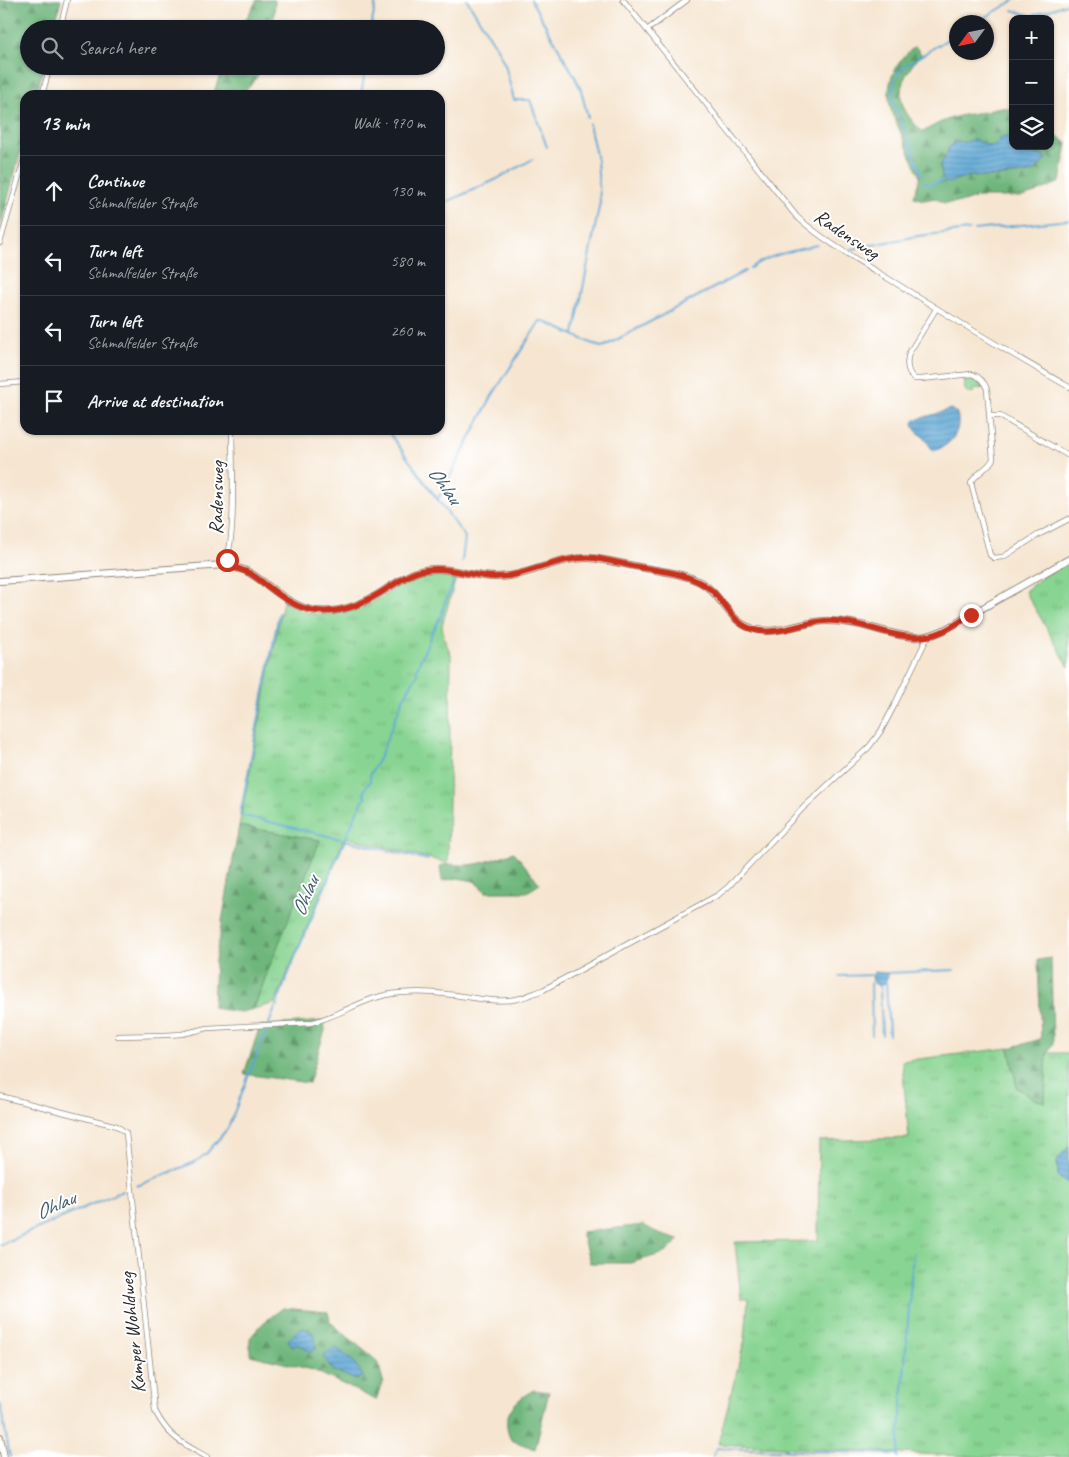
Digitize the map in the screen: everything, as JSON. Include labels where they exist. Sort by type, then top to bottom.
[{"type":"main road","points":[[0,581],[224,565],[240,568],[302,608],[322,611],[345,609],[362,604],[409,575],[419,571],[436,568],[450,569],[496,577],[513,575],[574,558],[596,559],[680,575],[700,582],[712,591],[738,621],[748,628],[755,630],[776,631],[824,621],[842,621],[913,637],[928,636],[944,630],[1069,560]]},
{"type":"main road","points":[[0,1437],[4,1457]]},
{"type":"street","points":[[62,20],[67,0]]},
{"type":"street","name":"Radensweg","points":[[623,0],[797,217],[816,234],[936,309],[1069,387]]},
{"type":"street","points":[[647,30],[687,0]]},
{"type":"street","points":[[43,90],[48,75]]},
{"type":"street","points":[[0,243],[20,173]]},
{"type":"street","points":[[936,309],[909,353],[907,359],[909,374],[915,379],[966,374],[978,376],[984,382],[987,389],[993,458],[990,464],[974,477],[971,483],[990,554],[994,558],[1003,558],[1038,535],[1069,518]]},
{"type":"street","points":[[0,384],[20,382]]},
{"type":"street","points":[[990,416],[1000,416],[1069,456]]},
{"type":"street","name":"Radensweg","points":[[224,565],[231,541],[232,435]]},
{"type":"street","points":[[118,1036],[164,1036],[208,1028],[310,1023],[324,1020],[363,1001],[378,996],[400,993],[444,994],[495,1000],[517,999],[542,990],[718,895],[739,877],[803,808],[869,747],[893,708],[928,636]]},
{"type":"street","name":"Kamper Wohldweg","points":[[0,1096],[117,1126],[126,1133],[155,1411],[162,1425],[173,1437],[207,1457]]},
{"type":"green space","points":[[0,0],[61,0],[56,20],[20,20],[20,75],[42,75],[37,90],[20,90],[20,154],[0,228]]},
{"type":"green space","points":[[257,0],[275,0],[274,20],[245,20]]},
{"type":"green space","points":[[915,46],[921,54],[906,74],[902,84],[902,103],[913,122],[923,132],[946,120],[961,116],[987,112],[996,108],[1009,109],[1009,138],[1007,137],[996,145],[988,146],[981,143],[955,142],[940,165],[940,169],[948,183],[971,176],[986,177],[1025,174],[1040,167],[1044,156],[1032,153],[1029,150],[1054,150],[1054,134],[1067,143],[1060,182],[1022,197],[978,197],[963,202],[944,203],[935,198],[924,200],[914,197],[920,177],[891,110],[889,100],[890,82],[893,74]]},
{"type":"green space","points":[[220,75],[258,75],[245,90],[215,90]]},
{"type":"green space","points":[[970,376],[980,382],[983,388],[974,389],[974,392],[968,393],[965,390],[964,377]]},
{"type":"green space","points":[[1069,562],[1069,667],[1025,591],[1046,574]]},
{"type":"green space","points":[[435,573],[457,575],[442,625],[444,638],[451,655],[448,863],[345,837],[275,1003],[254,1009],[267,973],[239,826],[283,601],[306,612],[319,614],[344,613],[384,596],[409,580],[421,575]]},
{"type":"green space","points":[[239,826],[320,840],[254,1009],[241,1012],[213,1008],[215,960]]},
{"type":"green space","points":[[514,852],[540,884],[527,892],[486,892],[474,881],[458,878],[442,881],[440,866],[480,863]]},
{"type":"green space","points":[[1051,958],[1053,1044],[1047,1053],[1045,1102],[1034,1099],[1017,1088],[1009,1048],[1041,1039],[1038,960]]},
{"type":"green space","points":[[324,1021],[325,1030],[309,1083],[244,1074],[260,1026]]},
{"type":"green space","points":[[1009,1048],[1017,1088],[1045,1101],[1047,1053],[1069,1053],[1069,1457],[982,1457],[718,1444],[745,1339],[748,1299],[741,1299],[735,1242],[818,1241],[819,1141],[909,1138],[902,1061]]},
{"type":"green space","points":[[643,1225],[662,1235],[679,1240],[665,1253],[630,1263],[590,1263],[581,1232]]},
{"type":"green space","points":[[283,1308],[328,1312],[330,1322],[378,1362],[383,1381],[376,1400],[313,1370],[250,1355],[250,1338],[263,1323]],"holes":[[[314,1334],[316,1349],[311,1352],[298,1344]]]},
{"type":"green space","points":[[534,1390],[549,1392],[535,1449],[511,1440],[507,1424],[510,1410],[520,1399]]},
{"type":"water","points":[[1001,138],[1009,138],[1009,150],[1029,150],[1032,153],[1044,156],[1046,159],[1034,171],[1025,174],[986,177],[971,176],[948,183],[943,180],[940,165],[948,152],[948,148],[952,145],[974,139],[988,146],[996,145]]},
{"type":"water","points":[[952,409],[957,413],[958,420],[954,437],[934,451],[916,431],[913,423],[915,420]]},
{"type":"water","points":[[874,972],[887,973],[888,976],[884,984],[880,986],[875,984],[872,978]]},
{"type":"water","points":[[1069,1146],[1069,1182],[1058,1177],[1057,1161]]},
{"type":"water","points":[[304,1328],[314,1334],[316,1349],[311,1352],[298,1344],[292,1347],[288,1340],[296,1332]]},
{"type":"water","points":[[335,1347],[354,1362],[363,1376],[357,1380],[334,1371],[323,1357]]},
{"type":"waterway","name":"Ohlau","points":[[373,20],[376,0]]},
{"type":"waterway","points":[[467,0],[497,48],[505,65],[514,100],[530,100],[547,147]]},
{"type":"waterway","points":[[531,0],[575,77],[581,90],[588,118]]},
{"type":"waterway","points":[[989,15],[1015,0]]},
{"type":"waterway","points":[[1013,10],[1032,16],[1069,3]]},
{"type":"waterway","points":[[922,175],[893,101],[893,87],[903,67],[949,38]]},
{"type":"waterway","name":"Ohlau","points":[[362,90],[364,75]]},
{"type":"waterway","points":[[574,334],[600,202],[597,160],[589,124]]},
{"type":"waterway","points":[[445,203],[497,179],[533,159]]},
{"type":"waterway","points":[[935,184],[943,180]]},
{"type":"waterway","points":[[925,181],[926,184],[933,184]]},
{"type":"waterway","points":[[974,230],[1069,220]]},
{"type":"waterway","points":[[852,249],[918,236],[969,230]]},
{"type":"waterway","points":[[750,268],[774,256],[817,245]]},
{"type":"waterway","points":[[438,499],[492,396],[540,321],[600,347],[605,346],[745,271]]},
{"type":"waterway","name":"Ohlau","points":[[391,435],[465,537],[462,561]]},
{"type":"waterway","name":"Ohlau","points":[[137,1186],[195,1162],[206,1154],[228,1128],[296,955],[358,809],[365,798],[364,791],[370,783],[370,775],[379,759],[403,699],[417,675],[417,668],[442,614],[456,576]]},
{"type":"waterway","points":[[279,613],[240,815],[428,860]]},
{"type":"waterway","points":[[887,973],[954,970]]},
{"type":"waterway","points":[[839,976],[873,975]]},
{"type":"waterway","points":[[886,980],[889,1035]]},
{"type":"waterway","points":[[872,1035],[871,983],[873,981]]},
{"type":"waterway","points":[[880,986],[882,1035]]},
{"type":"waterway","name":"Ohlau","points":[[0,1245],[122,1191]]},
{"type":"waterway","points":[[898,1457],[913,1253]]},
{"type":"waterway","points":[[0,1403],[10,1457]]},
{"type":"waterway","points":[[713,1457],[716,1448],[897,1454]]},
{"type":"route","points":[[227,560],[224,565],[240,568],[302,608],[316,611],[345,609],[362,604],[409,575],[419,571],[436,568],[450,569],[496,577],[513,575],[574,558],[596,559],[680,575],[700,582],[712,591],[738,621],[748,628],[761,631],[776,631],[824,621],[842,621],[895,634],[913,637],[928,636],[944,630],[971,615]]}]
